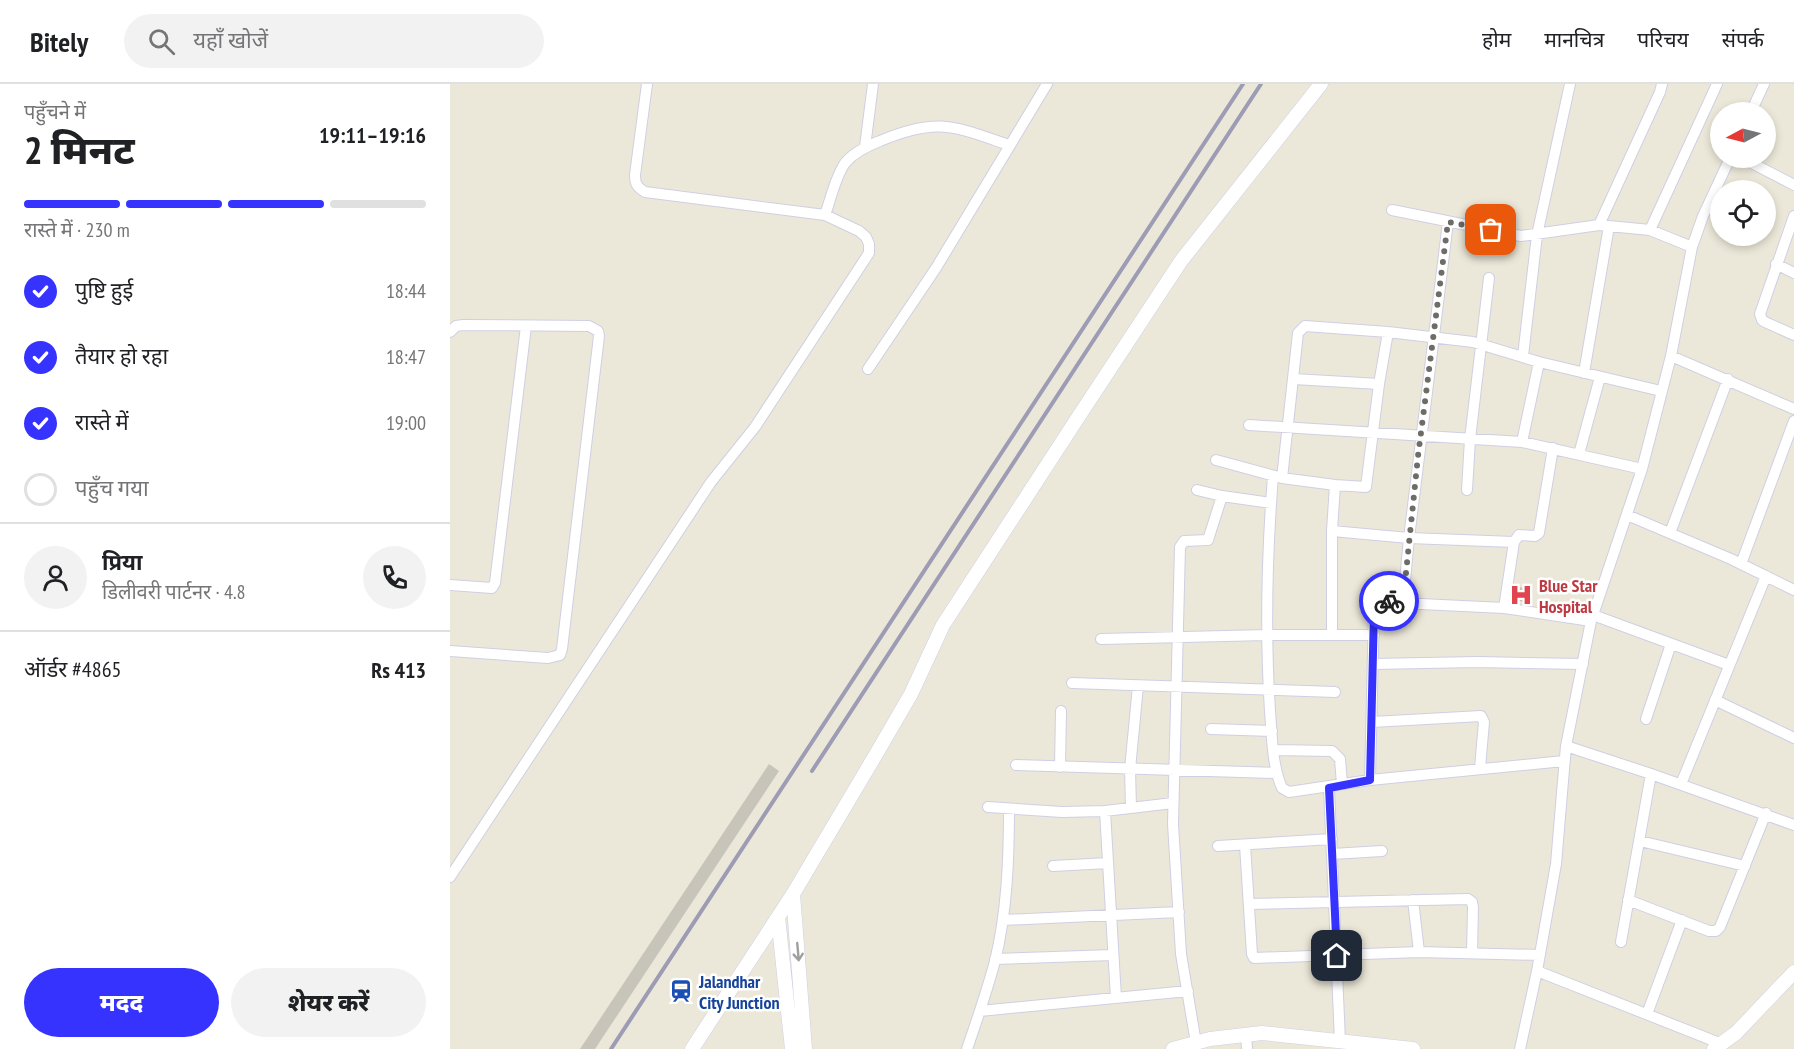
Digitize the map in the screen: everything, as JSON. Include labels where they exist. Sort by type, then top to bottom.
[{"type":"street","points":[[450,877],[711,482],[754,427],[869,254],[866,237],[859,231],[825,215],[645,192],[639,188],[635,183],[635,175],[647,84]]},
{"type":"street","points":[[865,147],[873,84]]},
{"type":"street","points":[[868,369],[936,268],[1047,84]]},
{"type":"street","points":[[692,1049],[793,894],[911,694],[943,625],[1077,419],[1181,261],[1322,84]]},
{"type":"street","points":[[1523,356],[1537,235],[1570,84]]},
{"type":"street","points":[[1584,373],[1604,225],[1662,84]]},
{"type":"street","points":[[1650,230],[1717,84]]},
{"type":"street","points":[[1756,102],[1764,84]]},
{"type":"street","points":[[825,215],[846,161],[865,147],[896,134],[920,127],[943,126],[961,129],[1009,145]]},
{"type":"street","points":[[1520,1049],[1556,864],[1566,746],[1592,618],[1642,469],[1671,356],[1692,247],[1703,216],[1725,168]]},
{"type":"street","points":[[1762,168],[1794,184]]},
{"type":"street","points":[[1392,210],[1513,235],[1537,235],[1604,225],[1650,230],[1692,247]]},
{"type":"street","points":[[1794,216],[1761,310],[1761,317],[1765,322],[1794,334]]},
{"type":"street","points":[[1403,602],[1448,222]]},
{"type":"street","points":[[1776,264],[1794,273]]},
{"type":"street","points":[[1467,490],[1470,439],[1489,278]]},
{"type":"street","points":[[450,332],[456,326],[463,325],[589,326],[598,331],[599,336],[560,655],[548,658],[450,651]]},
{"type":"street","points":[[450,585],[492,588],[495,583],[526,326]]},
{"type":"street","points":[[1564,761],[1480,768],[1370,780],[1329,788],[1284,791],[1276,773],[1269,691],[1267,635],[1271,503],[1289,429],[1298,333],[1301,328],[1310,326],[1388,332],[1481,344],[1539,362],[1661,391]]},
{"type":"street","points":[[1216,460],[1278,477],[1366,487],[1378,384],[1388,332]]},
{"type":"street","points":[[1671,356],[1794,409]]},
{"type":"street","points":[[1522,442],[1539,362]]},
{"type":"street","points":[[1578,454],[1599,377]]},
{"type":"street","points":[[1294,379],[1378,384]]},
{"type":"street","points":[[1670,533],[1728,379]]},
{"type":"street","points":[[1741,564],[1794,421]]},
{"type":"street","points":[[1250,425],[1522,442],[1642,469]]},
{"type":"street","points":[[1504,608],[1514,542],[1519,535],[1535,536],[1539,533],[1553,448]]},
{"type":"street","points":[[1332,635],[1332,531],[1335,485]]},
{"type":"street","points":[[1197,490],[1271,503]]},
{"type":"street","points":[[1197,1042],[1182,954],[1173,802],[1180,544],[1184,541],[1208,540],[1222,496]]},
{"type":"street","points":[[1627,515],[1741,564],[1794,590]]},
{"type":"street","points":[[1332,531],[1409,538],[1514,542]]},
{"type":"street","points":[[1680,784],[1766,576]]},
{"type":"street","points":[[1370,780],[1372,664],[1376,605],[1379,602],[1504,608],[1592,618],[1729,665]]},
{"type":"street","points":[[1101,639],[1374,634]]},
{"type":"street","points":[[1646,719],[1671,644]]},
{"type":"street","points":[[1372,664],[1478,662],[1583,664]]},
{"type":"street","points":[[1072,683],[1335,692]]},
{"type":"street","points":[[1131,808],[1130,769],[1138,686]]},
{"type":"street","points":[[1715,700],[1794,737]]},
{"type":"street","points":[[1060,767],[1061,711]]},
{"type":"street","points":[[1372,722],[1481,716],[1484,722],[1480,768]]},
{"type":"street","points":[[1211,729],[1272,731]]},
{"type":"street","points":[[1566,746],[1766,813],[1794,825]]},
{"type":"street","points":[[1274,750],[1332,751],[1340,759],[1342,784]]},
{"type":"street","points":[[1016,765],[1276,773]]},
{"type":"street","points":[[1621,942],[1652,774]]},
{"type":"street","points":[[1329,788],[1337,956],[1349,1044]]},
{"type":"street","points":[[988,807],[1062,812],[1105,811],[1173,802]]},
{"type":"street","points":[[967,1049],[995,959],[1003,920],[1009,848],[1009,809]]},
{"type":"street","points":[[1105,811],[1116,998]]},
{"type":"street","points":[[1628,900],[1710,931],[1716,931],[1720,927],[1766,813]]},
{"type":"street","points":[[1218,846],[1332,839]]},
{"type":"street","points":[[1640,841],[1745,866]]},
{"type":"street","points":[[1245,845],[1254,958],[1419,952],[1540,955]]},
{"type":"street","points":[[1332,854],[1382,850]]},
{"type":"street","points":[[1053,866],[1108,863]]},
{"type":"street","points":[[793,894],[805,1049]]},
{"type":"street","points":[[1413,900],[1419,952]]},
{"type":"street","points":[[1249,904],[1470,900],[1473,907],[1472,953]]},
{"type":"street","points":[[1003,920],[1179,912]]},
{"type":"street","points":[[778,917],[792,1049]]},
{"type":"street","points":[[1647,1014],[1682,920]]},
{"type":"street","points":[[995,959],[1113,955]]},
{"type":"street","points":[[1537,970],[1647,1014],[1718,1046],[1736,1033],[1794,972]]},
{"type":"street","points":[[980,1011],[1188,991]]},
{"type":"street","points":[[1173,1049],[1210,1039],[1246,1042],[1262,1033],[1413,1049]]},
{"type":"building","points":[[1520,587],[1530,590],[1526,603],[1517,600]]},
{"type":"building","points":[[769,764],[779,771],[595,1049],[580,1049]]},
{"type":"railway","points":[[611,1049],[1243,84]]},
{"type":"railway","points":[[812,771],[1261,84]]},
{"type":"way so far","points":[[1389,601],[1403,602],[1418,456],[1448,222],[1491,230]]},
{"type":"place","name":"Blue Star Hospital","points":[[1521,595]]},
{"type":"place","name":"Jalandhar City Junction","points":[[681,991]]},
{"type":"route","points":[[1337,956],[1329,788],[1370,780],[1374,610],[1379,602],[1389,601]]}]
